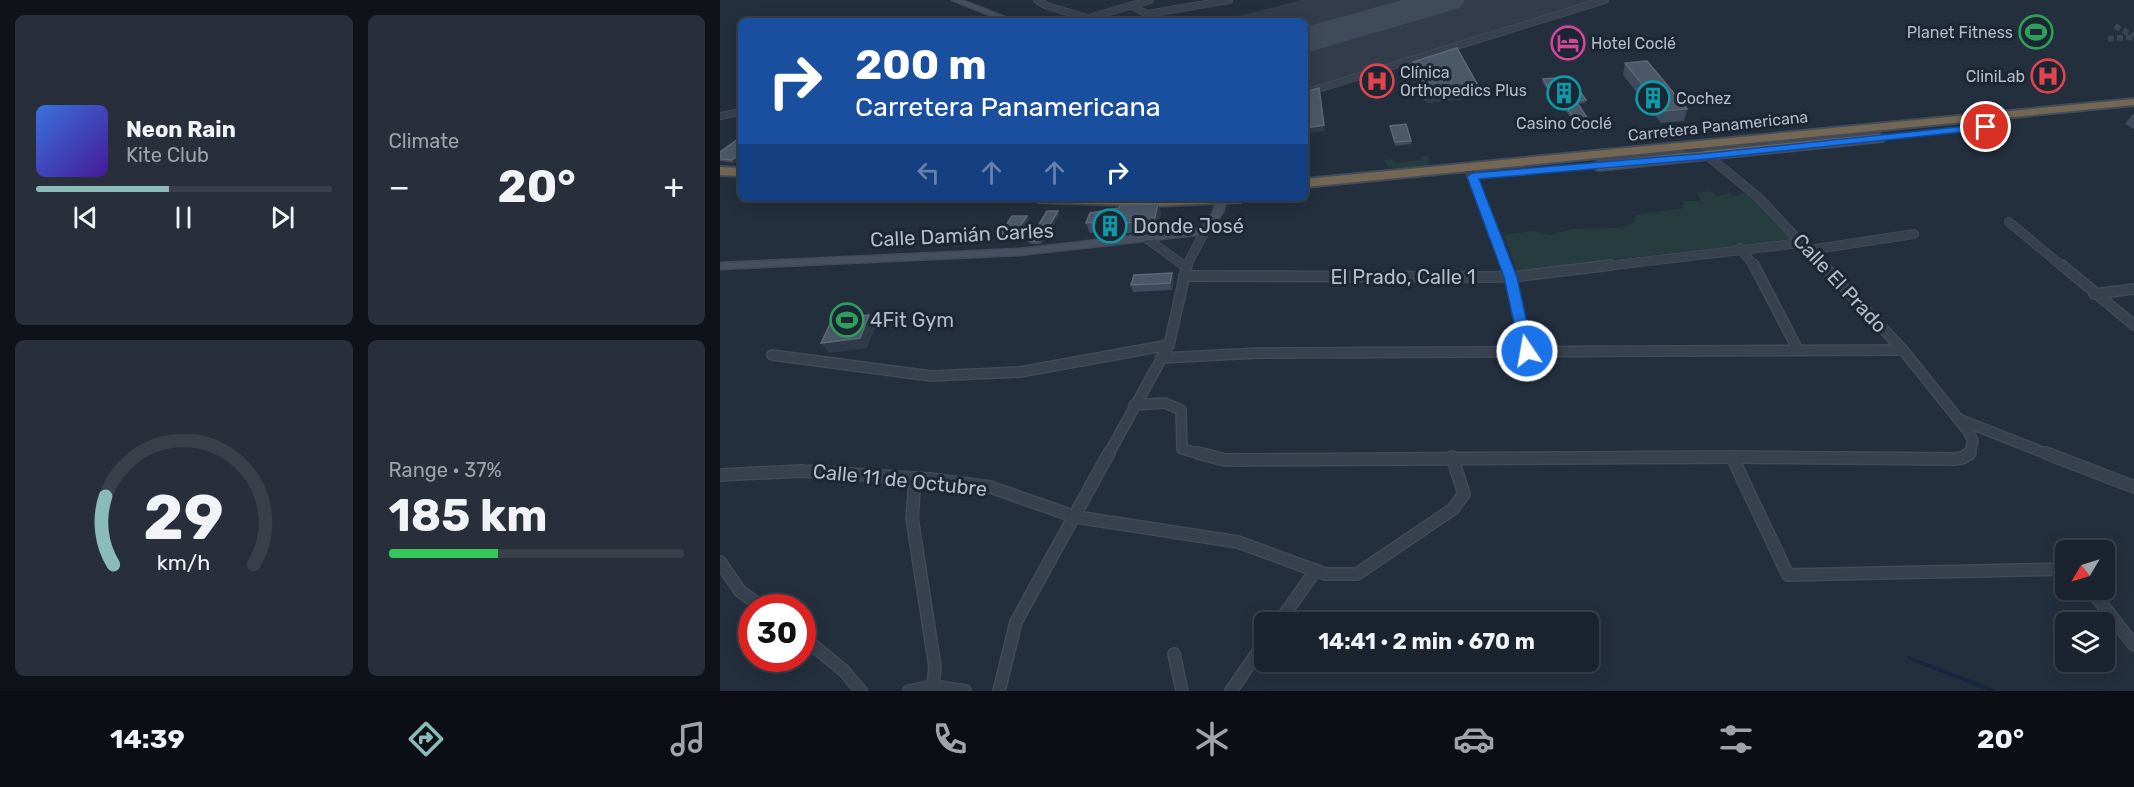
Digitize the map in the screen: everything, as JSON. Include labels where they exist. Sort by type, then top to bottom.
[{"type":"highway","name":"Carretera Panamericana","points":[[1470,172],[1682,146],[1709,150],[2134,102]]},
{"type":"highway","name":"Carretera Panamericana","points":[[1308,183],[1470,172],[2134,112]]},
{"type":"highway","points":[[720,171],[738,172]]},
{"type":"highway","points":[[1308,192],[1339,189],[1351,184],[1470,172]]},
{"type":"highway","points":[[720,181],[738,182]]},
{"type":"highway","points":[[1084,201],[1221,203]]},
{"type":"street","points":[[955,0],[1003,18]]},
{"type":"street","points":[[1037,0],[1047,6],[1085,18]]},
{"type":"street","points":[[1091,18],[1150,0]]},
{"type":"street","points":[[1132,6],[1142,12],[1154,13],[1229,0]]},
{"type":"street","points":[[1308,92],[1605,0]]},
{"type":"street","points":[[720,116],[738,113]]},
{"type":"street","name":"Calle El Prado","points":[[1709,150],[1758,197],[1903,350],[1961,420]]},
{"type":"street","points":[[1470,172],[1510,277],[1527,351]]},
{"type":"street","points":[[999,691],[1016,622],[1169,345],[1185,272],[1221,203]]},
{"type":"street","points":[[2009,222],[2134,325]]},
{"type":"street","name":"Calle Damián Carles","points":[[720,266],[1020,252],[1205,231]]},
{"type":"street","points":[[1809,250],[1914,234]]},
{"type":"street","points":[[1146,238],[1185,272]]},
{"type":"street","name":"El Prado, Calle 1","points":[[1185,272],[1510,277],[1740,248],[1801,243]]},
{"type":"street","points":[[1740,248],[1750,258],[1798,350]]},
{"type":"street","points":[[2094,294],[2134,289]]},
{"type":"street","points":[[772,355],[931,376],[1020,372],[1169,345]]},
{"type":"street","points":[[1161,358],[1259,353],[1903,350]]},
{"type":"street","points":[[1134,405],[1160,403],[1175,405],[1181,410],[1182,449],[1225,460],[1452,457],[1962,458],[1970,454],[1973,441],[1961,420]]},
{"type":"street","points":[[1961,420],[2134,487]]},
{"type":"street","name":"Calle 11 de Octubre","points":[[720,475],[801,471],[915,478],[990,487],[1076,517],[1238,542],[1325,574],[1358,574],[1453,509],[1464,494],[1452,457]]},
{"type":"street","points":[[1732,457],[1788,575],[2055,569]]},
{"type":"street","points":[[915,478],[912,518],[935,667],[933,686]]},
{"type":"street","points":[[721,564],[744,594]]},
{"type":"street","points":[[1286,612],[1316,570]]},
{"type":"street","points":[[2099,600],[2134,645]]},
{"type":"street","points":[[816,648],[844,671],[861,691]]},
{"type":"street","points":[[1174,654],[1182,691]]},
{"type":"street","points":[[1231,691],[1254,658]]},
{"type":"street","points":[[909,691],[933,686],[965,691]]},
{"type":"shaded area","points":[[1301,0],[1596,0],[1308,89],[1308,18],[1231,18]]},
{"type":"green space","points":[[1421,156],[1429,156],[1428,165],[1400,171],[1387,166],[1385,160],[1393,159],[1395,163],[1421,160]]},
{"type":"green space","points":[[1710,191],[1717,196],[1730,193],[1733,196],[1752,192],[1797,239],[1581,263],[1542,270],[1516,270],[1504,235],[1532,231],[1550,235],[1572,229],[1619,228],[1636,222],[1635,215],[1684,208],[1683,201],[1702,201],[1697,193]]},
{"type":"building","points":[[1457,48],[1481,91],[1426,97],[1413,62]]},
{"type":"building","points":[[1647,61],[1687,109],[1664,111],[1625,63]]},
{"type":"building","points":[[1570,77],[1586,100],[1576,101],[1594,128],[1581,129],[1563,102],[1557,102],[1543,79]]},
{"type":"building","points":[[1319,88],[1324,125],[1308,128],[1308,91]]},
{"type":"building","points":[[1406,124],[1411,141],[1395,142],[1390,126]]},
{"type":"building","points":[[738,139],[738,155],[732,160],[720,159],[720,152]]},
{"type":"building","points":[[1158,204],[1154,221],[1096,225],[1097,222],[1086,223],[1090,213],[1119,208],[1120,205]]},
{"type":"building","points":[[1047,211],[1058,211],[1040,241],[1029,241]]},
{"type":"building","points":[[1012,216],[1027,216],[1013,237],[998,237]]},
{"type":"building","points":[[1172,273],[1170,283],[1131,285],[1134,275]]},
{"type":"building","points":[[869,315],[860,338],[821,343],[832,320]]},
{"type":"waterway","points":[[1909,658],[1994,691]]},
{"type":"runway","points":[[1308,39],[1446,0]]},
{"type":"tunnel","points":[[2115,26],[2134,36]]},
{"type":"tunnel","points":[[2108,39],[2134,37]]},
{"type":"place","name":"Planet Fitness","points":[[2036,32]]},
{"type":"place","name":"Hotel Coclé","points":[[1568,43]]},
{"type":"place","name":"CliniLab","points":[[2048,76]]},
{"type":"place","name":"Clínica Orthopedics Plus","points":[[1377,81]]},
{"type":"place","name":"Casino Coclé","points":[[1564,93]]},
{"type":"place","name":"Cochez","points":[[1653,98]]},
{"type":"place","name":"Donde José","points":[[1110,226]]},
{"type":"place","name":"4Fit Gym","points":[[847,320]]},
{"type":"route","points":[[1527,351],[1510,277],[1472,177],[1708,156],[1986,127]]}]
